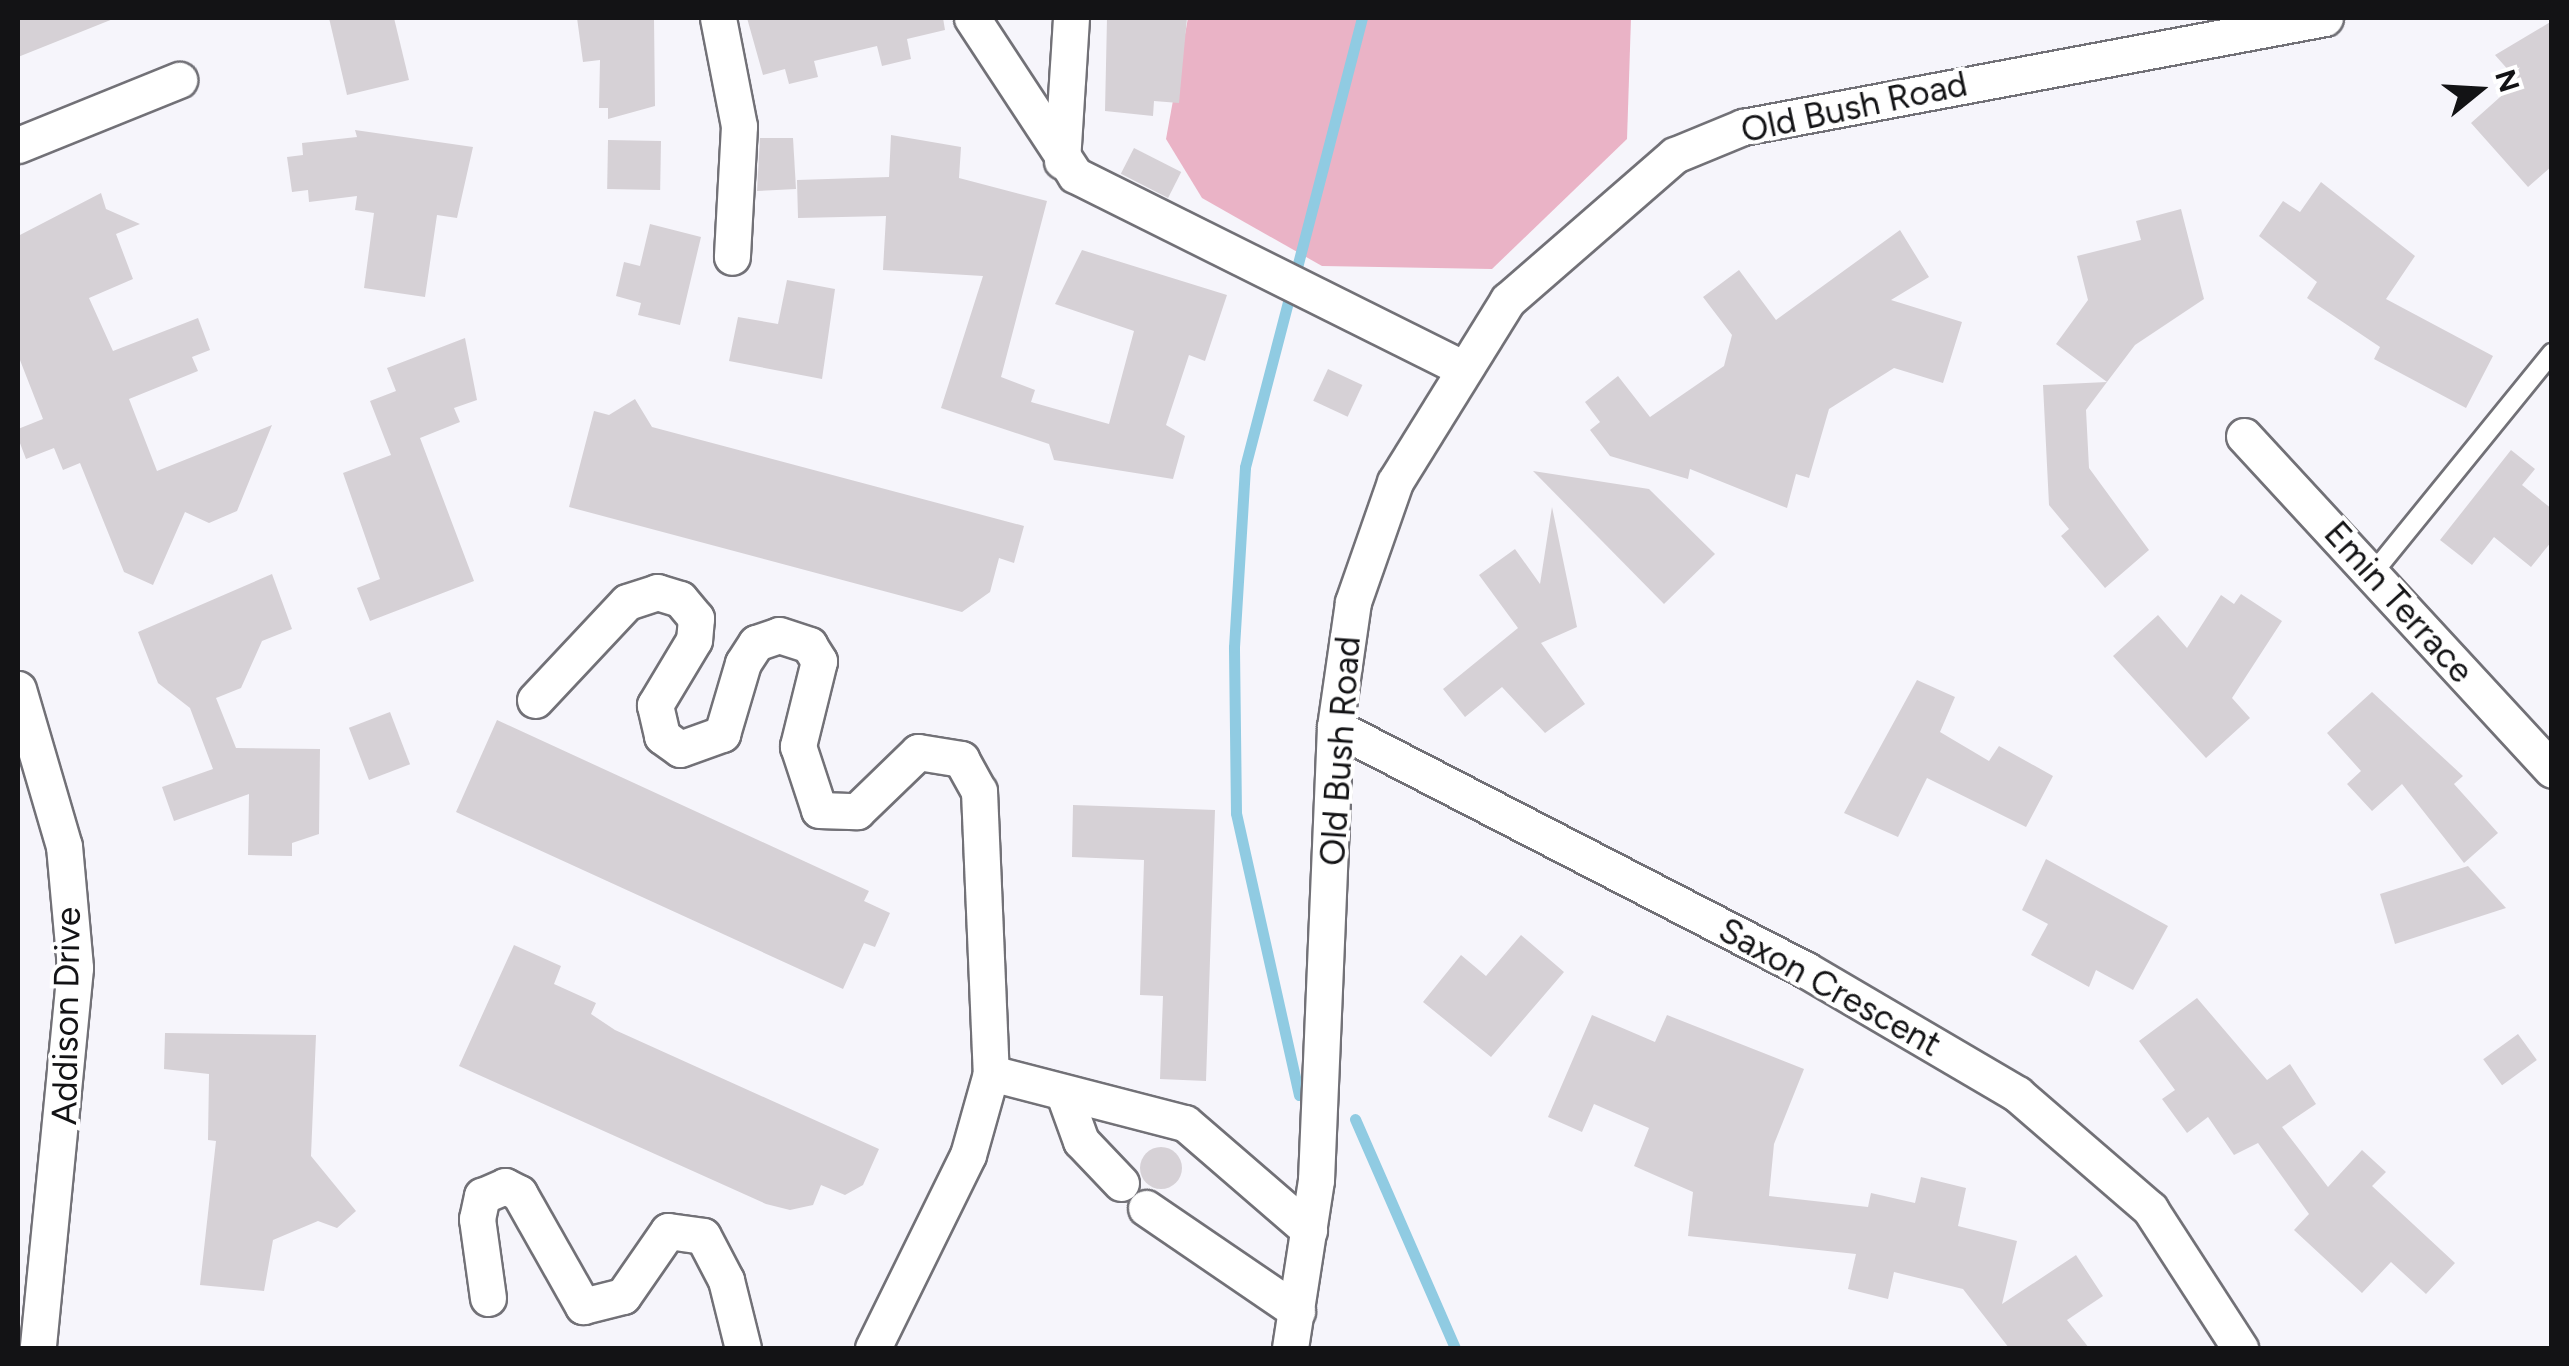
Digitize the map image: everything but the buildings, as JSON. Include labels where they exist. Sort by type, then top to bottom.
[{"type":"street","points":[[718,18],[739,126],[732,257]]},
{"type":"street","points":[[972,18],[1062,160],[1270,274],[1460,367]]},
{"type":"street","points":[[1062,160],[1071,18]]},
{"type":"street","name":"Old Bush Road","points":[[1290,1348],[1310,1230],[1335,728],[1366,552],[1460,367],[1552,256],[1674,155],[1814,110],[2215,31],[2325,18]]},
{"type":"street","points":[[18,146],[179,80]]},
{"type":"street","name":"Emin Terrace","points":[[2244,436],[2374,572],[2552,770]]},
{"type":"street","points":[[535,700],[627,602],[656,592],[680,599],[696,618],[694,640],[655,705],[669,743],[690,751],[722,734],[743,663],[756,644],[779,635],[809,645],[819,661],[798,746],[819,810],[856,810],[918,752],[961,759],[979,791],[992,1073],[968,1155],[872,1348]]},
{"type":"street","name":"Addison Drive","points":[[18,689],[64,846],[75,968],[38,1348]]},
{"type":"street","name":"Saxon Crescent","points":[[1335,728],[1806,970],[2016,1094],[2150,1210],[2240,1348]]},
{"type":"street","points":[[992,1073],[1064,1098],[1111,1097],[1185,1123],[1310,1230]]},
{"type":"street","points":[[1064,1098],[1082,1141],[1140,1201],[1297,1310]]},
{"type":"street","points":[[488,1298],[477,1219],[482,1196],[505,1186],[519,1194],[583,1306],[623,1296],[668,1231],[704,1236],[726,1280],[743,1348]]},
{"type":"lane","points":[[2374,572],[2552,353]]},
{"type":"shaded area","points":[[1188,18],[1631,18],[1627,139],[1492,269],[1322,266],[1202,198],[1166,139]]},
{"type":"waterway","points":[[1299,1095],[1236,813],[1234,647],[1245,467],[1362,18]]},
{"type":"waterway","points":[[1355,1119],[1455,1348]]}]
